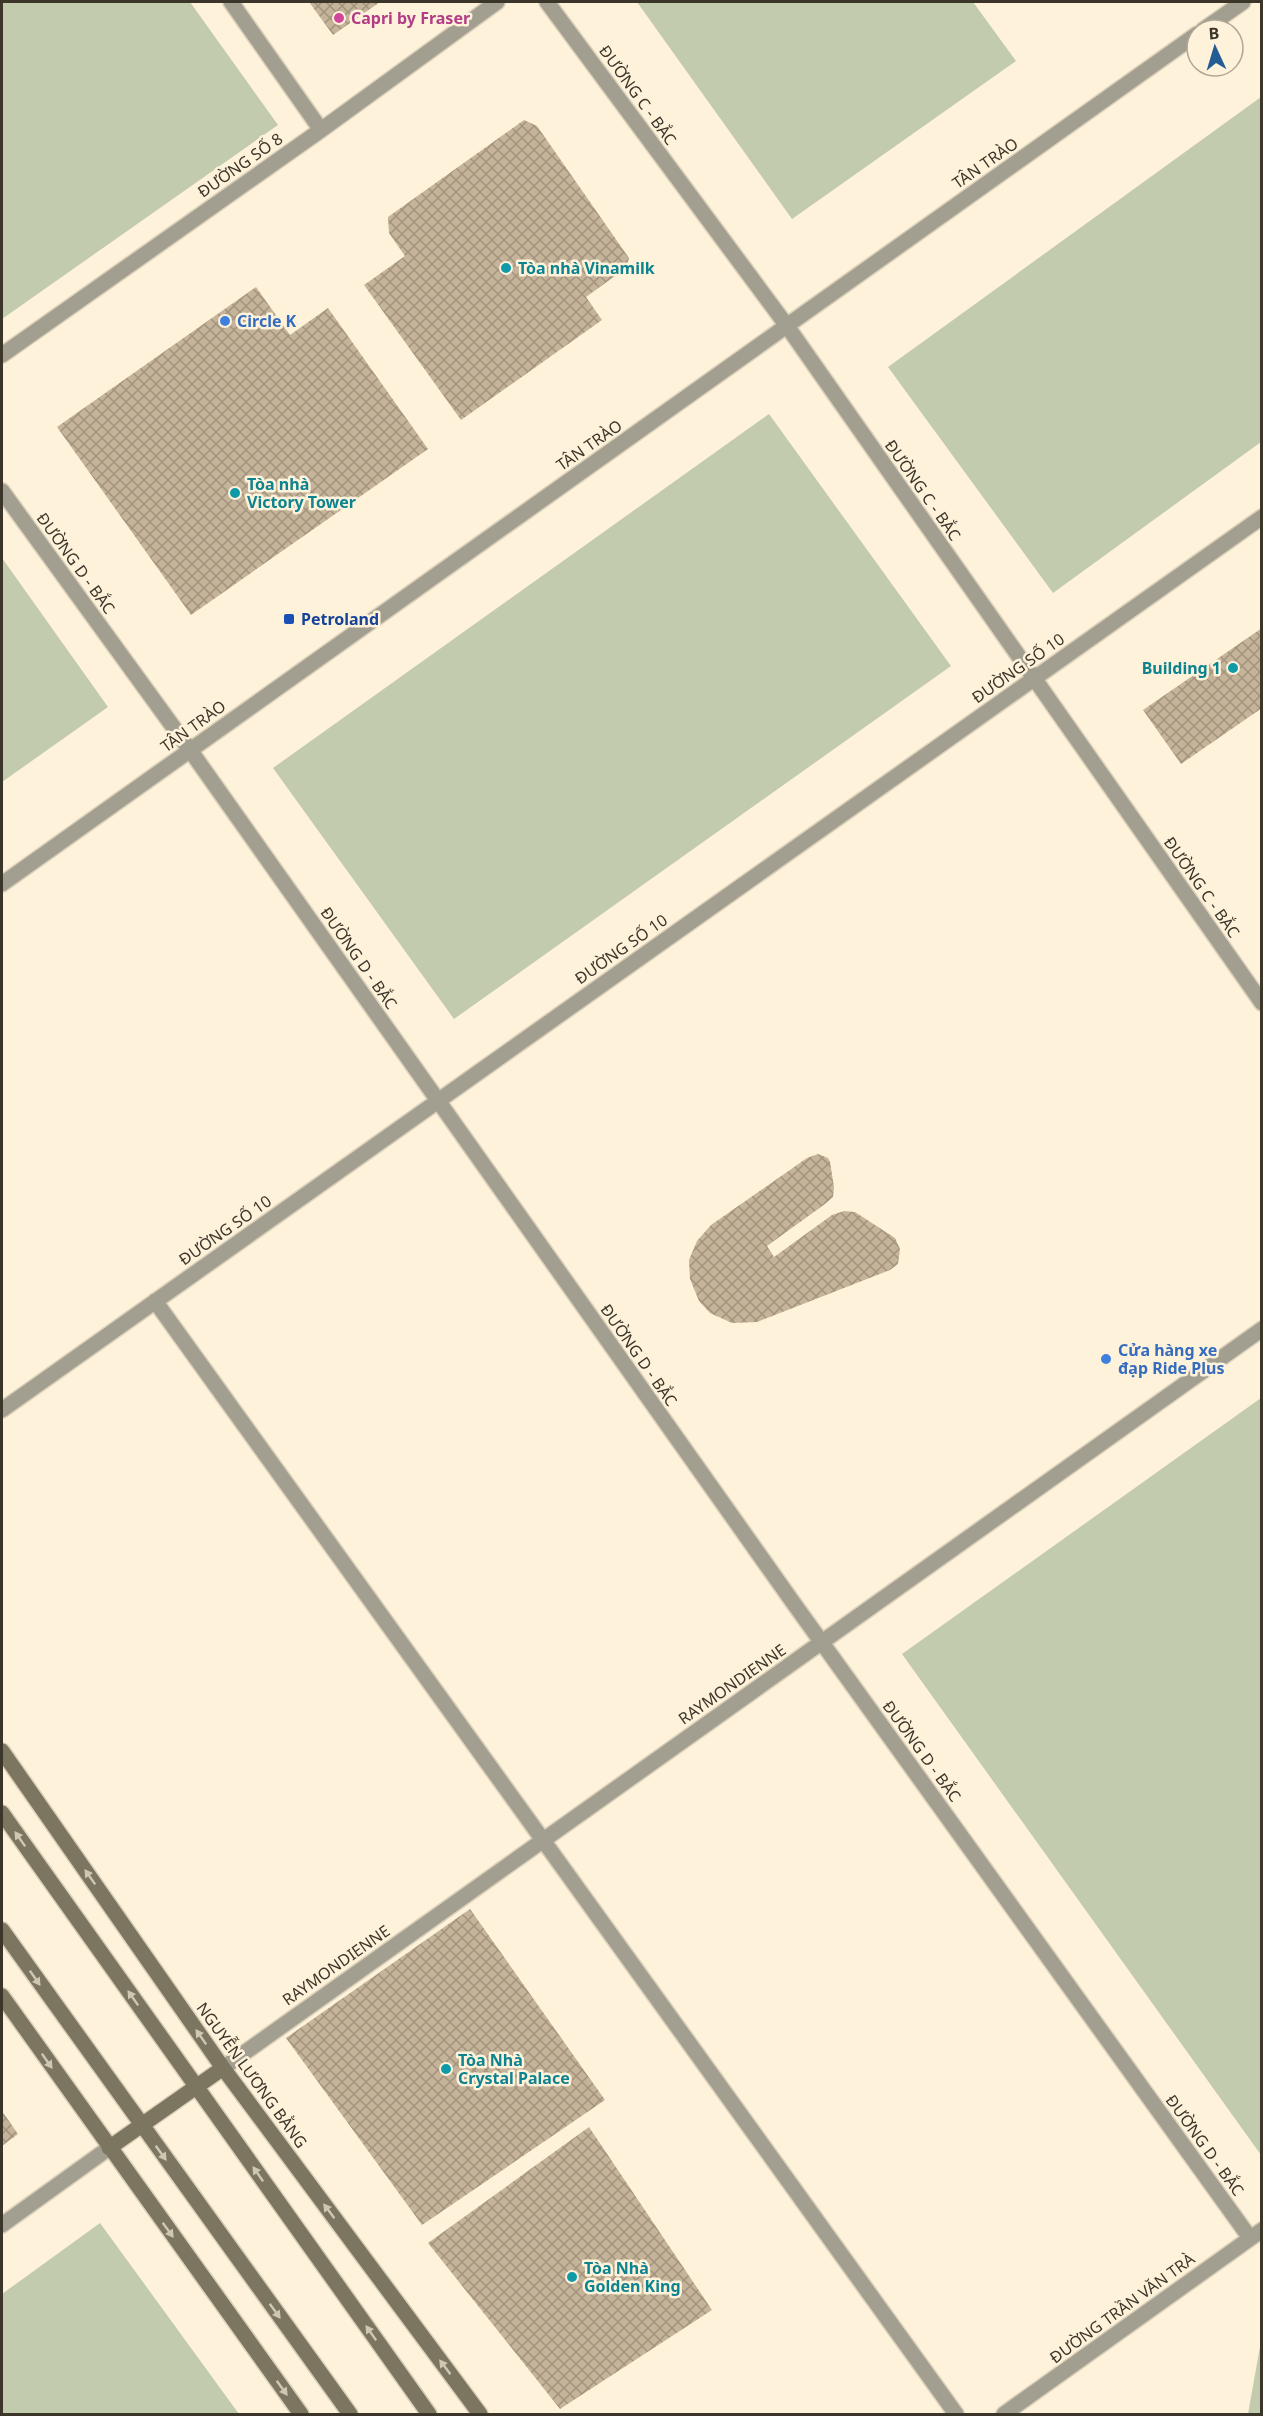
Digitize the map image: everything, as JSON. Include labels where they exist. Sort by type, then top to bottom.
[{"type":"main road","name":"NGUYỄN LƯƠNG BẰNG","points":[[2,1751],[223,2068],[480,2415]]},
{"type":"main road","points":[[2,1813],[429,2415]]},
{"type":"main road","points":[[2,1930],[350,2415]]},
{"type":"main road","points":[[2,1996],[301,2415]]},
{"type":"main road","points":[[109,2148],[223,2068]]},
{"type":"street","points":[[231,2],[321,130]]},
{"type":"street","name":"ĐƯỜNG SỐ 8","points":[[2,355],[321,130],[497,2]]},
{"type":"street","name":"ĐƯỜNG C - BẮC","points":[[547,2],[786,326],[1262,1004]]},
{"type":"street","points":[[1220,18],[1243,2]]},
{"type":"street","name":"TÂN TRÀO","points":[[2,884],[1185,43]]},
{"type":"street","name":"ĐƯỜNG D - BẮC","points":[[2,491],[190,750],[822,1642],[1256,2234]]},
{"type":"street","name":"ĐƯỜNG SỐ 10","points":[[2,1410],[1262,517]]},
{"type":"street","points":[[155,1301],[956,2415]]},
{"type":"street","name":"RAYMONDIENNE","points":[[223,2068],[1262,1329]]},
{"type":"street","points":[[2,2225],[109,2148]]},
{"type":"street","name":"ĐƯỜNG TRẦN VĂN TRÀ","points":[[1004,2415],[1256,2234]]},
{"type":"green space","points":[[2,2],[190,2],[278,125],[2,319]]},
{"type":"green space","points":[[637,2],[973,2],[1016,61],[792,219]]},
{"type":"green space","points":[[1261,97],[1261,442],[1053,593],[888,367]]},
{"type":"green space","points":[[769,414],[951,666],[454,1019],[273,768]]},
{"type":"green space","points":[[2,558],[108,707],[2,782]]},
{"type":"green space","points":[[1261,1398],[1261,2155],[902,1654]]},
{"type":"green space","points":[[100,2223],[239,2414],[2,2414],[2,2294]]},
{"type":"green space","points":[[1261,2341],[1261,2414],[1248,2414]]},
{"type":"building","name":"Capri by Fraser","points":[[309,2],[380,2],[333,35]]},
{"type":"building","name":"Tòa nhà Vinamilk","points":[[524,120],[537,126],[629,258],[627,266],[622,271],[586,297],[602,320],[461,420],[364,285],[405,256],[389,233],[388,217]]},
{"type":"building","name":"Tòa nhà Victory Tower","points":[[256,287],[290,335],[328,308],[428,449],[191,615],[57,427]]},
{"type":"building","name":"Building 1","points":[[1262,628],[1262,708],[1181,764],[1143,710]]},
{"type":"building","points":[[818,1154],[828,1158],[830,1162],[834,1187],[833,1197],[767,1246],[774,1257],[832,1215],[844,1211],[855,1212],[895,1238],[900,1249],[898,1264],[890,1270],[757,1322],[732,1323],[710,1313],[699,1301],[690,1279],[689,1260],[697,1241],[711,1225],[807,1158]]},
{"type":"building","name":"Tòa Nhà Crystal Palace","points":[[470,1909],[605,2100],[422,2225],[286,2038]]},
{"type":"building","points":[[2,2111],[18,2134],[2,2146]]},
{"type":"building","name":"Tòa Nhà Golden King","points":[[589,2127],[712,2310],[560,2409],[428,2243]]},
{"type":"place","name":"Capri by Fraser","points":[[339,18]]},
{"type":"place","name":"Tòa nhà Vinamilk","points":[[506,268]]},
{"type":"place","name":"Circle K","points":[[225,321]]},
{"type":"place","name":"Tòa nhà Victory Tower","points":[[235,493]]},
{"type":"place","name":"Petroland","points":[[289,619]]},
{"type":"place","name":"Building 1","points":[[1233,668]]},
{"type":"place","name":"Cửa hàng xe đạp Ride Plus","points":[[1106,1359]]},
{"type":"place","name":"Tòa Nhà Crystal Palace","points":[[446,2069]]},
{"type":"place","name":"Tòa Nhà Golden King","points":[[572,2277]]}]
